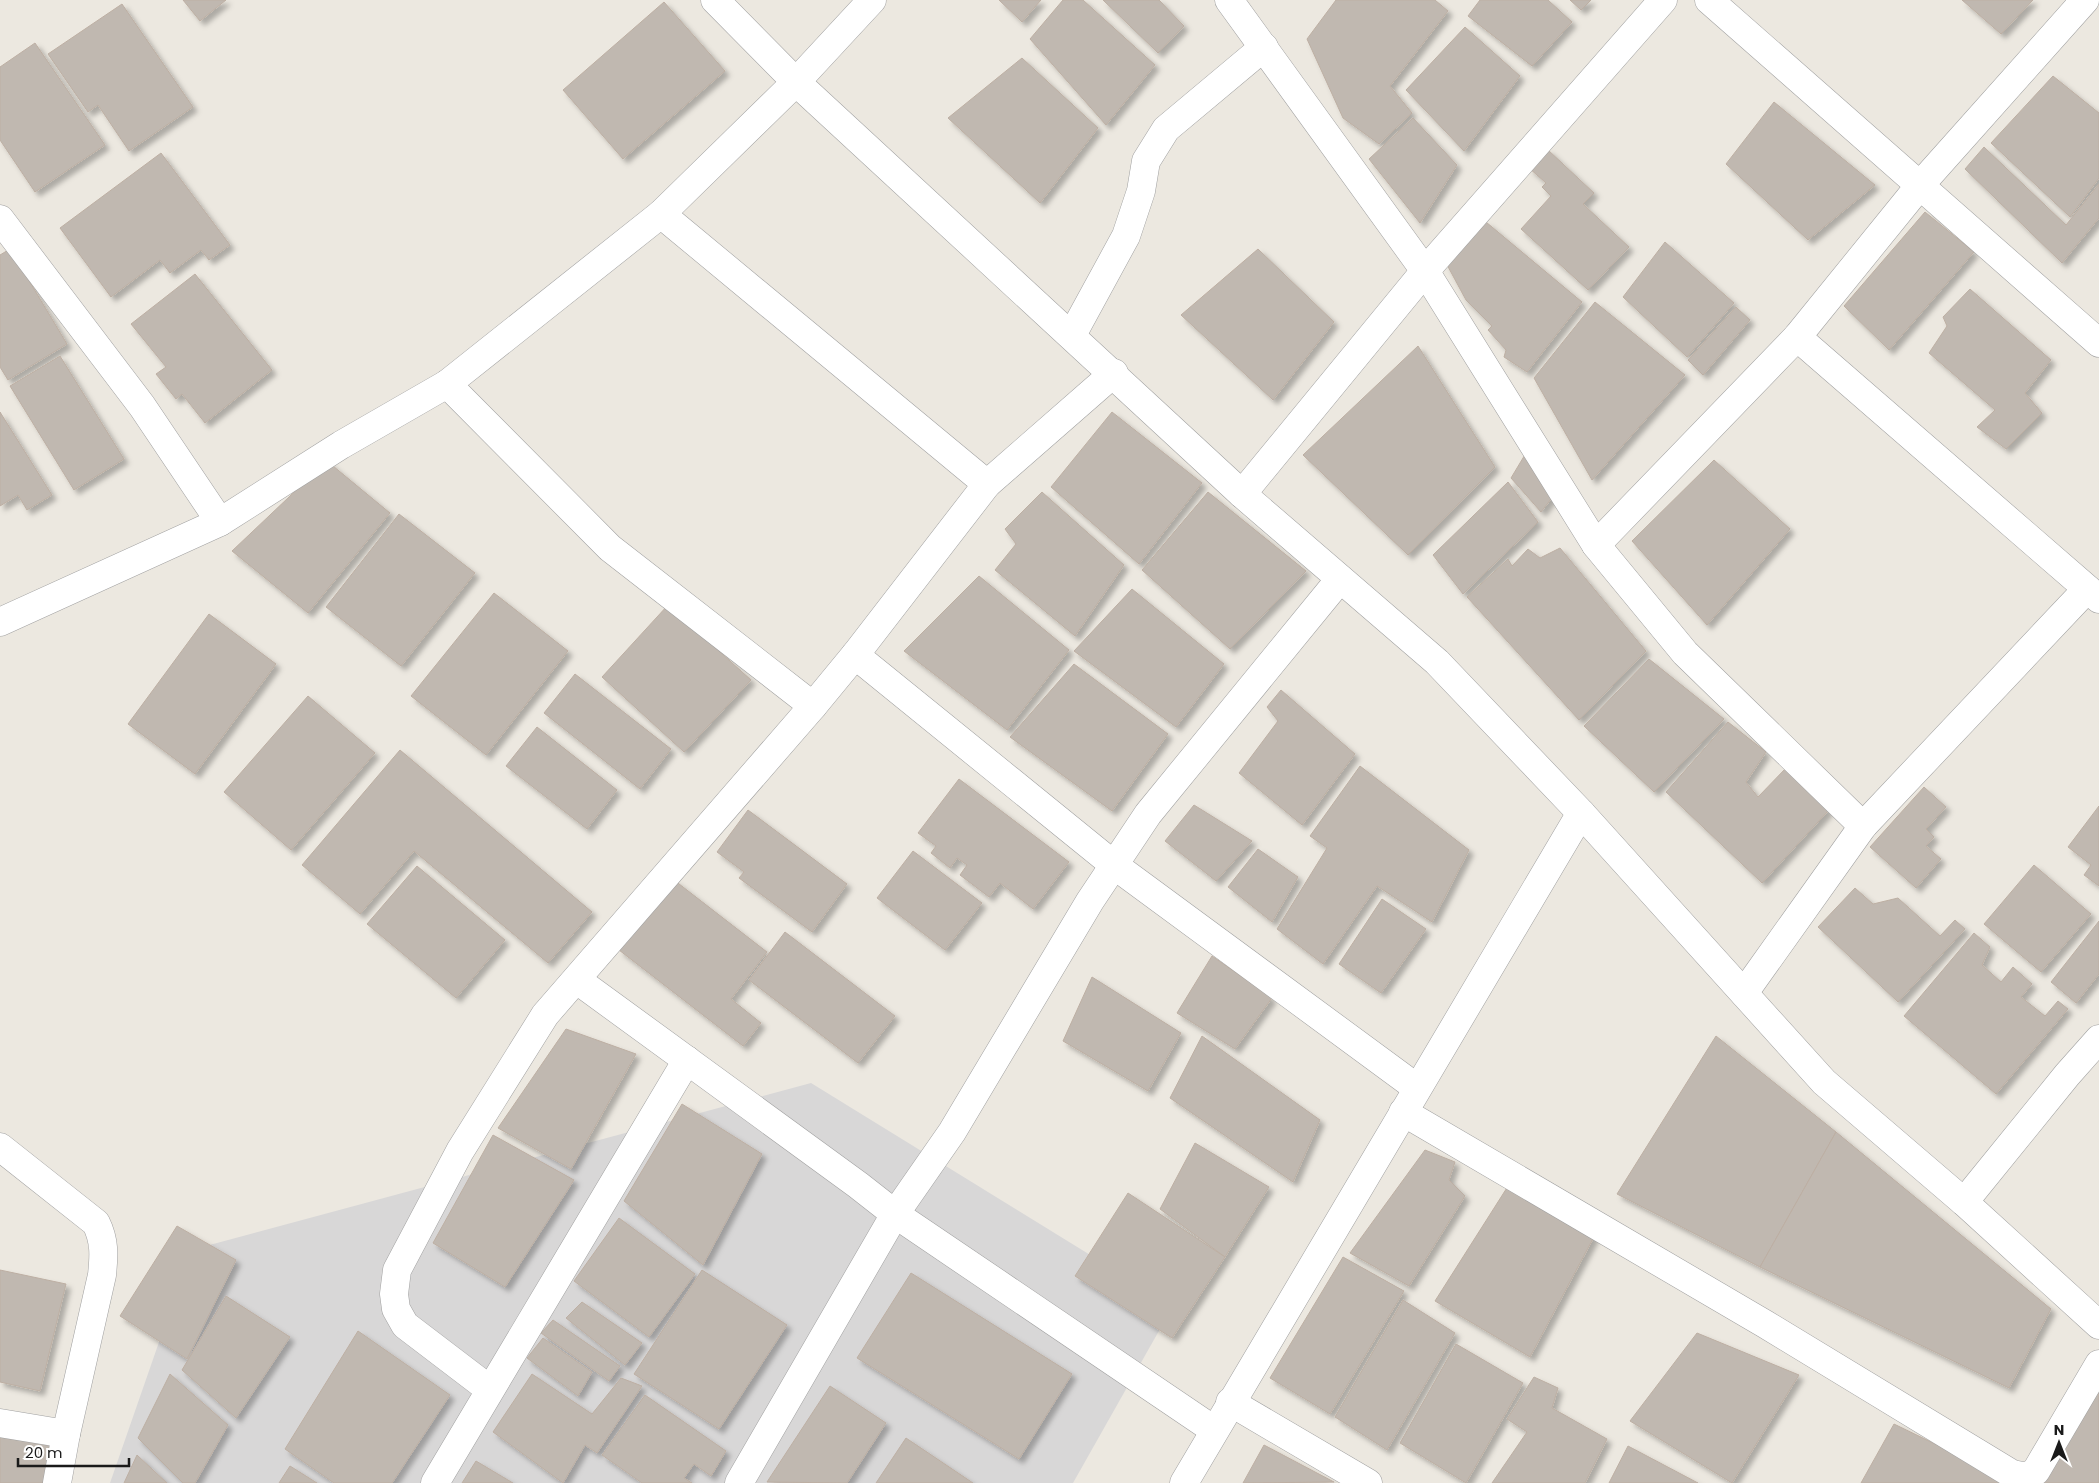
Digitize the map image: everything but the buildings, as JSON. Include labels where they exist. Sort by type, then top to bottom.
[{"type":"street","points":[[715,0],[796,82],[1114,373],[1242,494],[1437,662],[1581,813],[1824,1082],[1964,1202],[2099,1325]]},
{"type":"street","points":[[0,622],[220,522],[341,444],[447,384],[661,214],[796,82],[872,0]]},
{"type":"street","points":[[1229,0],[1425,271],[1596,545],[1685,653],[1863,826]]},
{"type":"street","points":[[1242,494],[1425,271],[1663,0]]},
{"type":"street","points":[[1709,0],[2099,343]]},
{"type":"street","points":[[1596,545],[1797,337],[1920,184],[2085,0]]},
{"type":"street","points":[[1072,335],[1126,236],[1141,191],[1146,161],[1166,129],[1264,46]]},
{"type":"street","points":[[661,214],[987,484]]},
{"type":"street","points":[[0,219],[142,406],[220,522]]},
{"type":"street","points":[[1744,993],[1863,826],[2093,594],[1797,337]]},
{"type":"street","points":[[489,1389],[405,1325],[396,1308],[394,1294],[397,1270],[460,1151],[545,1015],[813,706],[855,655],[987,484],[1114,373]]},
{"type":"street","points":[[447,384],[610,548],[813,706]]},
{"type":"street","points":[[739,1483],[895,1214],[952,1132],[1090,901],[1148,814],[1340,579]]},
{"type":"street","points":[[855,655],[1114,865],[1417,1088]]},
{"type":"street","points":[[1184,1483],[1230,1402],[1581,813]]},
{"type":"street","points":[[577,980],[895,1214],[1214,1430]]},
{"type":"street","points":[[1964,1202],[2067,1075],[2099,1039]]},
{"type":"street","points":[[435,1483],[489,1389],[687,1060]]},
{"type":"street","points":[[1403,1112],[1765,1324],[2012,1474],[2025,1480],[2036,1471],[2099,1364]]},
{"type":"street","points":[[0,1148],[96,1223],[102,1236],[104,1252],[102,1275],[66,1434],[58,1483]]},
{"type":"street","points":[[1230,1402],[1368,1483]]},
{"type":"street","points":[[0,1423],[66,1434]]},
{"type":"shaded area","points":[[811,1083],[1173,1306],[1073,1483],[110,1483],[191,1250]]}]
